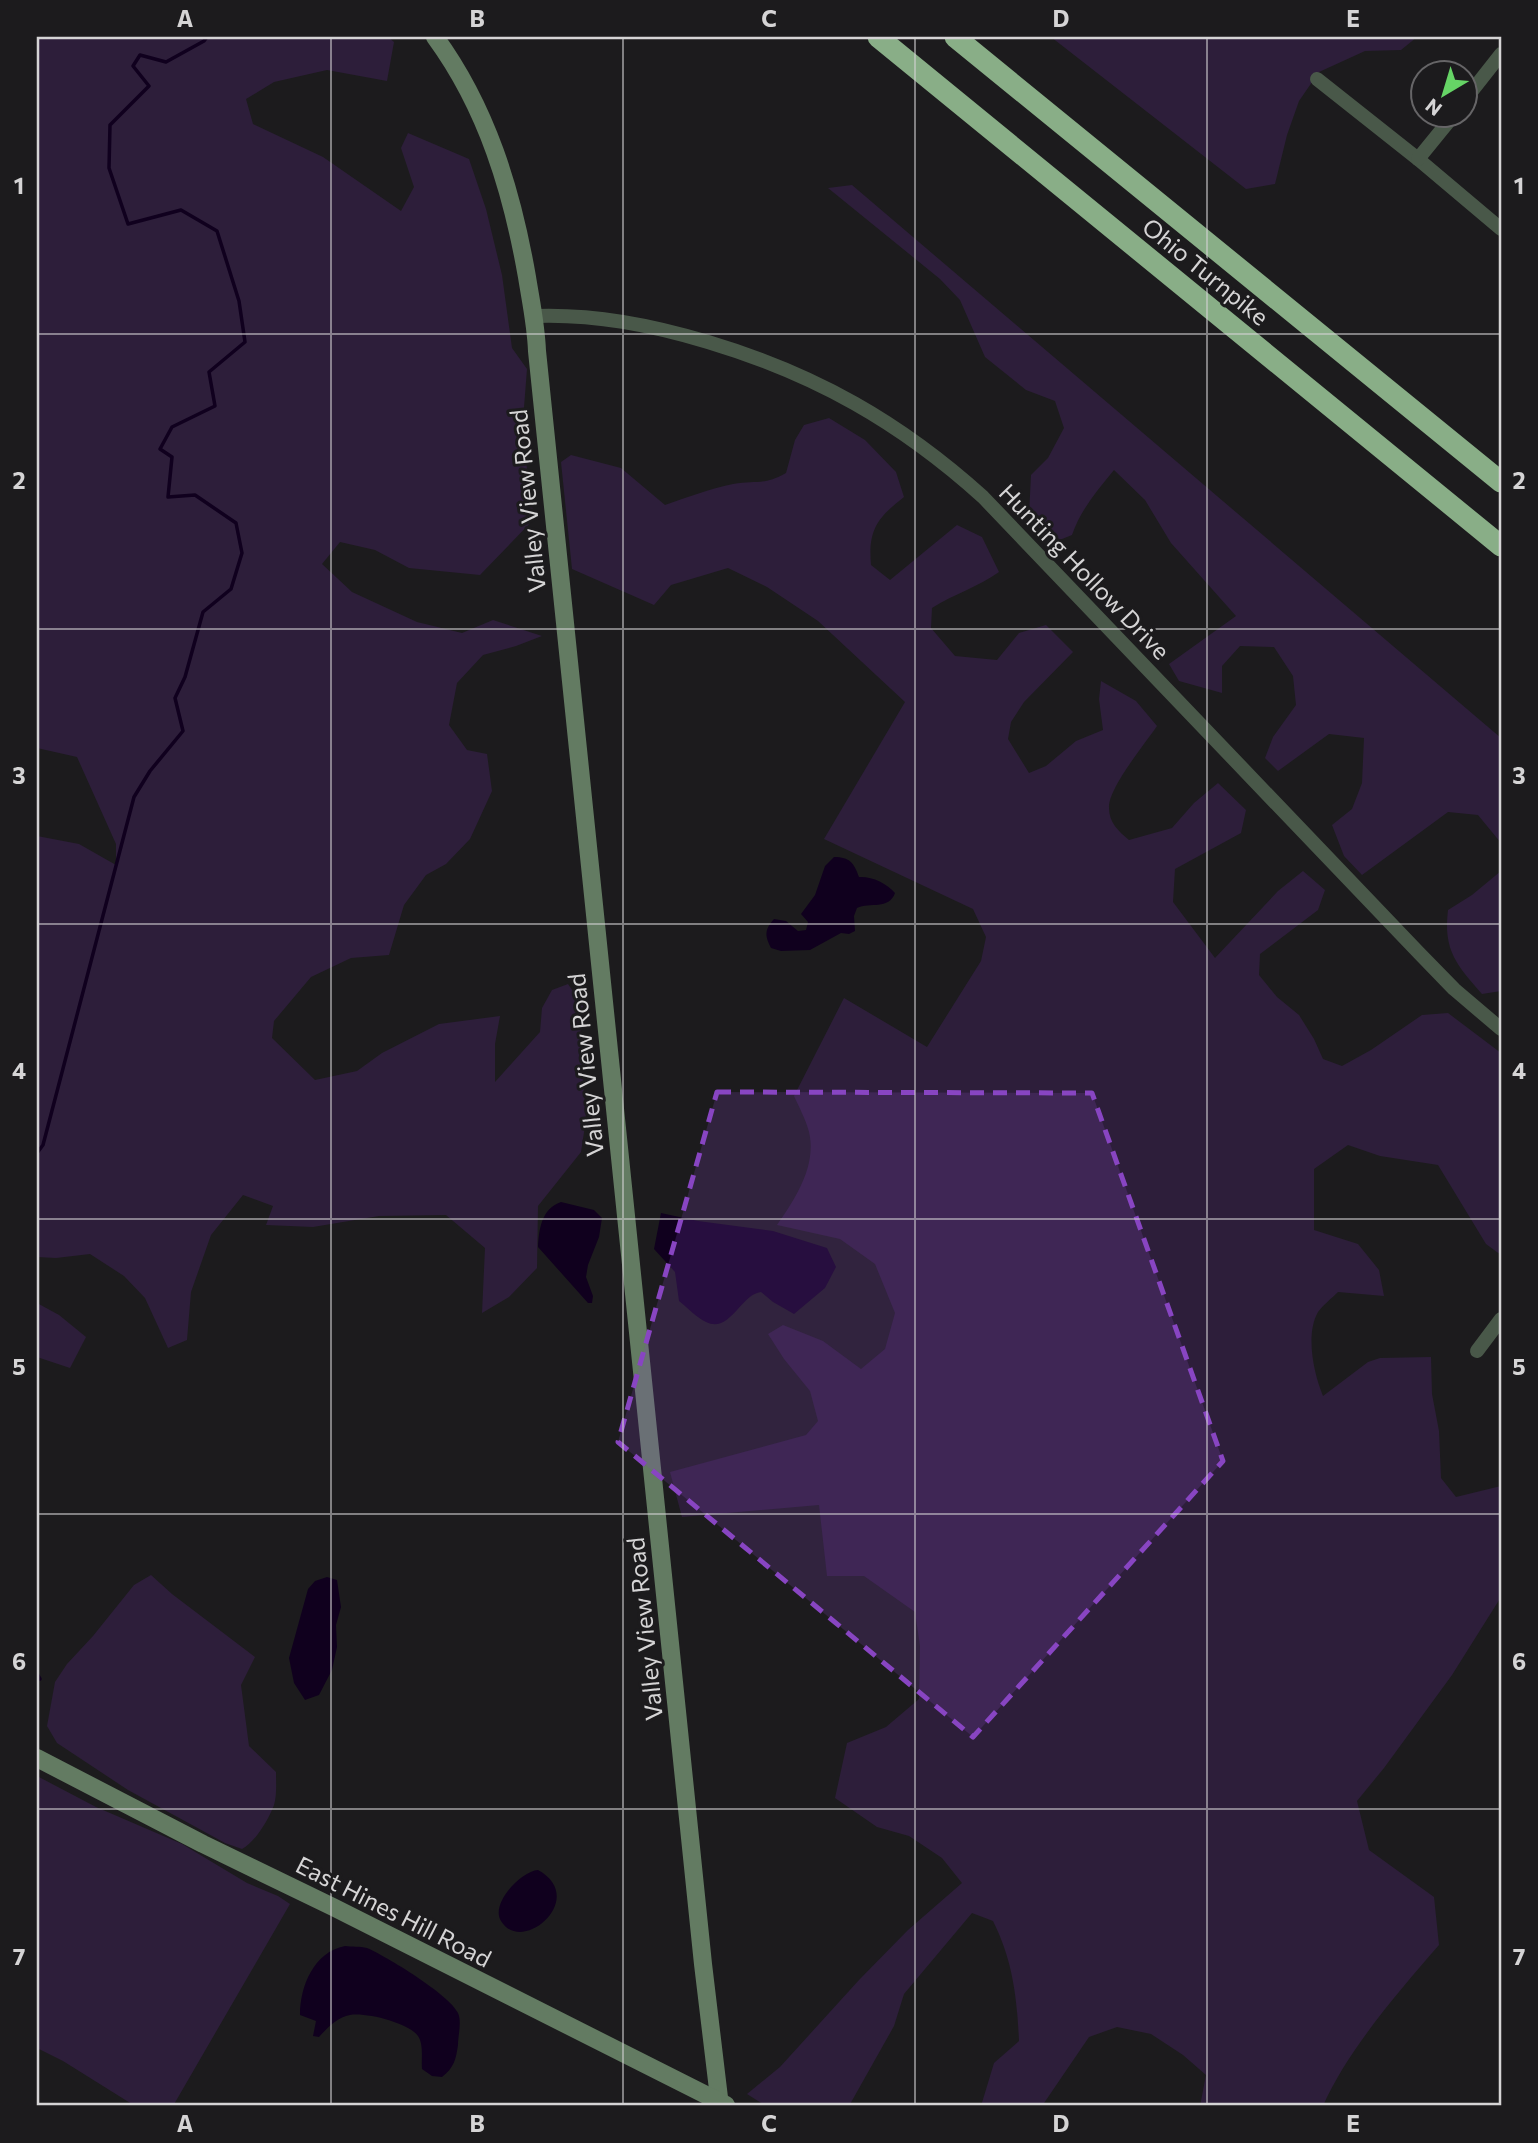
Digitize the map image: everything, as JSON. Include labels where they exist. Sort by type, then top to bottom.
[{"type":"highway","name":"Ohio Turnpike","points":[[878,37],[1501,546]]},
{"type":"highway","name":"Ohio Turnpike","points":[[955,37],[1501,482]]},
{"type":"main road","name":"Valley View Road","points":[[435,37],[463,81],[486,127],[507,185],[535,316],[592,901],[689,1829],[723,2105]]},
{"type":"main road","name":"East Hines Hill Road","points":[[37,1758],[202,1844],[333,1907],[723,2105]]},
{"type":"street","points":[[1478,84],[1501,54]]},
{"type":"street","points":[[1317,79],[1501,229]]},
{"type":"street","points":[[1418,159],[1442,130]]},
{"type":"street","name":"Hunting Hollow Drive","points":[[535,316],[570,315],[665,329],[750,355],[822,385],[910,438],[952,469],[983,497],[1454,989],[1501,1029]]},
{"type":"street","points":[[1477,1351],[1501,1319]]},
{"type":"highlighted area","points":[[717,1092],[1092,1093],[1223,1461],[973,1737],[618,1442]]},
{"type":"shaded area","points":[[37,37],[388,37],[394,42],[387,81],[327,70],[274,82],[246,99],[253,124],[323,157],[401,211],[414,187],[401,148],[408,133],[469,159],[486,209],[502,275],[512,348],[527,369],[522,433],[534,519],[480,575],[409,568],[375,550],[340,542],[322,564],[352,592],[417,622],[462,633],[493,620],[542,636],[483,655],[457,683],[449,725],[467,750],[487,754],[492,791],[470,839],[446,864],[426,875],[404,905],[389,955],[351,958],[311,977],[274,1021],[272,1038],[315,1080],[357,1071],[382,1053],[439,1024],[500,1016],[495,1044],[495,1082],[540,1032],[542,1008],[552,990],[568,984],[583,1006],[580,1035],[586,1119],[581,1152],[538,1206],[537,1268],[509,1297],[482,1313],[485,1248],[446,1215],[379,1216],[313,1227],[266,1225],[273,1206],[243,1195],[211,1235],[191,1292],[187,1340],[168,1348],[145,1298],[124,1276],[90,1254],[37,1257],[37,836],[79,844],[116,865],[116,844],[77,757],[37,748]]},
{"type":"shaded area","points":[[1051,37],[1417,37],[1401,50],[1365,51],[1319,72],[1299,101],[1275,184],[1246,189]]},
{"type":"shaded area","points":[[852,185],[1501,738],[1501,843],[1478,815],[1448,812],[1362,875],[1344,856],[1332,825],[1352,809],[1362,783],[1364,738],[1329,734],[1278,771],[1265,758],[1273,737],[1296,705],[1293,676],[1274,647],[1240,646],[1222,666],[1222,693],[1179,681],[1169,664],[1236,616],[1171,543],[1145,500],[1114,470],[1085,509],[1072,535],[1052,543],[1029,515],[1031,475],[1048,458],[1064,428],[1055,401],[1026,390],[985,357],[960,300],[940,279],[828,188]]},
{"type":"shaded area","points":[[829,418],[865,440],[896,472],[904,497],[876,526],[870,553],[871,565],[890,580],[957,525],[982,537],[999,572],[932,608],[931,628],[955,656],[997,660],[1019,633],[1046,625],[1073,652],[1024,702],[1011,722],[1008,739],[1029,773],[1046,766],[1076,741],[1103,730],[1099,699],[1101,681],[1136,701],[1157,726],[1121,778],[1110,799],[1111,818],[1125,837],[1129,840],[1172,828],[1194,803],[1218,783],[1246,810],[1241,833],[1175,869],[1173,902],[1215,958],[1278,891],[1303,871],[1325,890],[1318,910],[1260,954],[1259,975],[1277,997],[1299,1015],[1323,1059],[1342,1066],[1422,1015],[1448,1013],[1501,1053],[1501,1255],[1486,1244],[1438,1165],[1380,1156],[1348,1145],[1314,1169],[1314,1230],[1358,1244],[1379,1270],[1384,1296],[1338,1292],[1318,1312],[1311,1343],[1314,1366],[1323,1396],[1368,1362],[1380,1358],[1431,1357],[1441,1478],[1456,1497],[1501,1486],[1501,1597],[1452,1675],[1357,1801],[1369,1850],[1434,1897],[1439,1945],[1360,2043],[1323,2106],[1200,2106],[1206,2075],[1183,2055],[1151,2034],[1117,2027],[1089,2037],[1042,2106],[981,2106],[994,2063],[1019,2041],[1015,1995],[1000,1936],[993,1921],[972,1913],[904,1994],[894,2026],[849,2106],[766,2106],[747,2094],[780,2067],[908,1930],[962,1883],[942,1858],[909,1836],[877,1827],[835,1798],[847,1743],[886,1727],[919,1699],[920,1646],[915,1612],[864,1576],[827,1576],[819,1505],[682,1517],[670,1472],[806,1435],[818,1421],[810,1391],[768,1334],[783,1325],[823,1341],[861,1369],[885,1349],[895,1313],[875,1264],[840,1239],[777,1225],[803,1182],[810,1157],[809,1132],[794,1096],[844,998],[927,1047],[981,961],[986,937],[973,909],[824,839],[905,702],[818,621],[767,587],[728,568],[671,585],[654,605],[572,569],[561,462],[571,455],[621,468],[665,505],[715,488],[765,481],[786,473],[795,440],[804,425]]},
{"type":"shaded area","points":[[834,857],[851,862],[859,877],[874,879],[888,886],[895,893],[892,898],[884,904],[857,908],[854,916],[855,931],[849,934],[841,933],[810,950],[781,951],[771,948],[766,933],[774,919],[786,921],[798,931],[806,930],[808,922],[801,914],[815,895],[825,866]]},
{"type":"shaded area","points":[[1501,871],[1501,991],[1482,994],[1465,974],[1450,947],[1448,910],[1472,895]]},
{"type":"shaded area","points":[[561,1202],[594,1210],[602,1218],[586,1277],[593,1296],[592,1303],[588,1303],[538,1247],[540,1227],[545,1215]]},
{"type":"shaded area","points":[[661,1213],[773,1231],[827,1248],[836,1267],[825,1288],[794,1314],[761,1292],[747,1299],[722,1323],[706,1322],[679,1301],[675,1272],[654,1249]]},
{"type":"shaded area","points":[[37,1303],[59,1315],[86,1337],[70,1368],[37,1357]]},
{"type":"shaded area","points":[[151,1575],[255,1657],[241,1685],[249,1746],[276,1772],[276,1793],[274,1805],[265,1824],[242,1849],[225,1843],[128,1790],[57,1743],[47,1726],[55,1682],[67,1664],[134,1585]]},
{"type":"shaded area","points":[[327,1577],[337,1580],[341,1607],[336,1625],[337,1647],[332,1670],[319,1695],[305,1700],[294,1683],[289,1658],[308,1589],[315,1581]]},
{"type":"shaded area","points":[[37,1776],[96,1807],[182,1844],[247,1883],[290,1904],[173,2106],[135,2106],[37,2048]]},
{"type":"shaded area","points":[[538,1870],[552,1882],[557,1895],[554,1908],[535,1928],[523,1932],[511,1930],[501,1921],[499,1914],[503,1898],[516,1882]]},
{"type":"shaded area","points":[[345,1946],[367,1948],[388,1959],[453,2005],[460,2020],[458,2045],[454,2063],[442,2077],[432,2076],[422,2069],[422,2048],[418,2036],[406,2027],[387,2020],[366,2015],[350,2015],[337,2020],[319,2037],[313,2036],[316,2021],[300,2015],[306,1982],[325,1955]]},
{"type":"waterway","points":[[37,1153],[43,1145],[134,797],[150,771],[183,731],[175,698],[185,677],[203,612],[231,589],[242,553],[236,523],[195,495],[168,497],[172,457],[160,449],[172,427],[215,406],[209,372],[245,342],[239,301],[217,231],[181,210],[128,224],[109,168],[110,125],[149,86],[133,66],[140,55],[166,62],[207,37]]},
{"type":"waterway","points":[[37,1674],[40,1679]]}]
